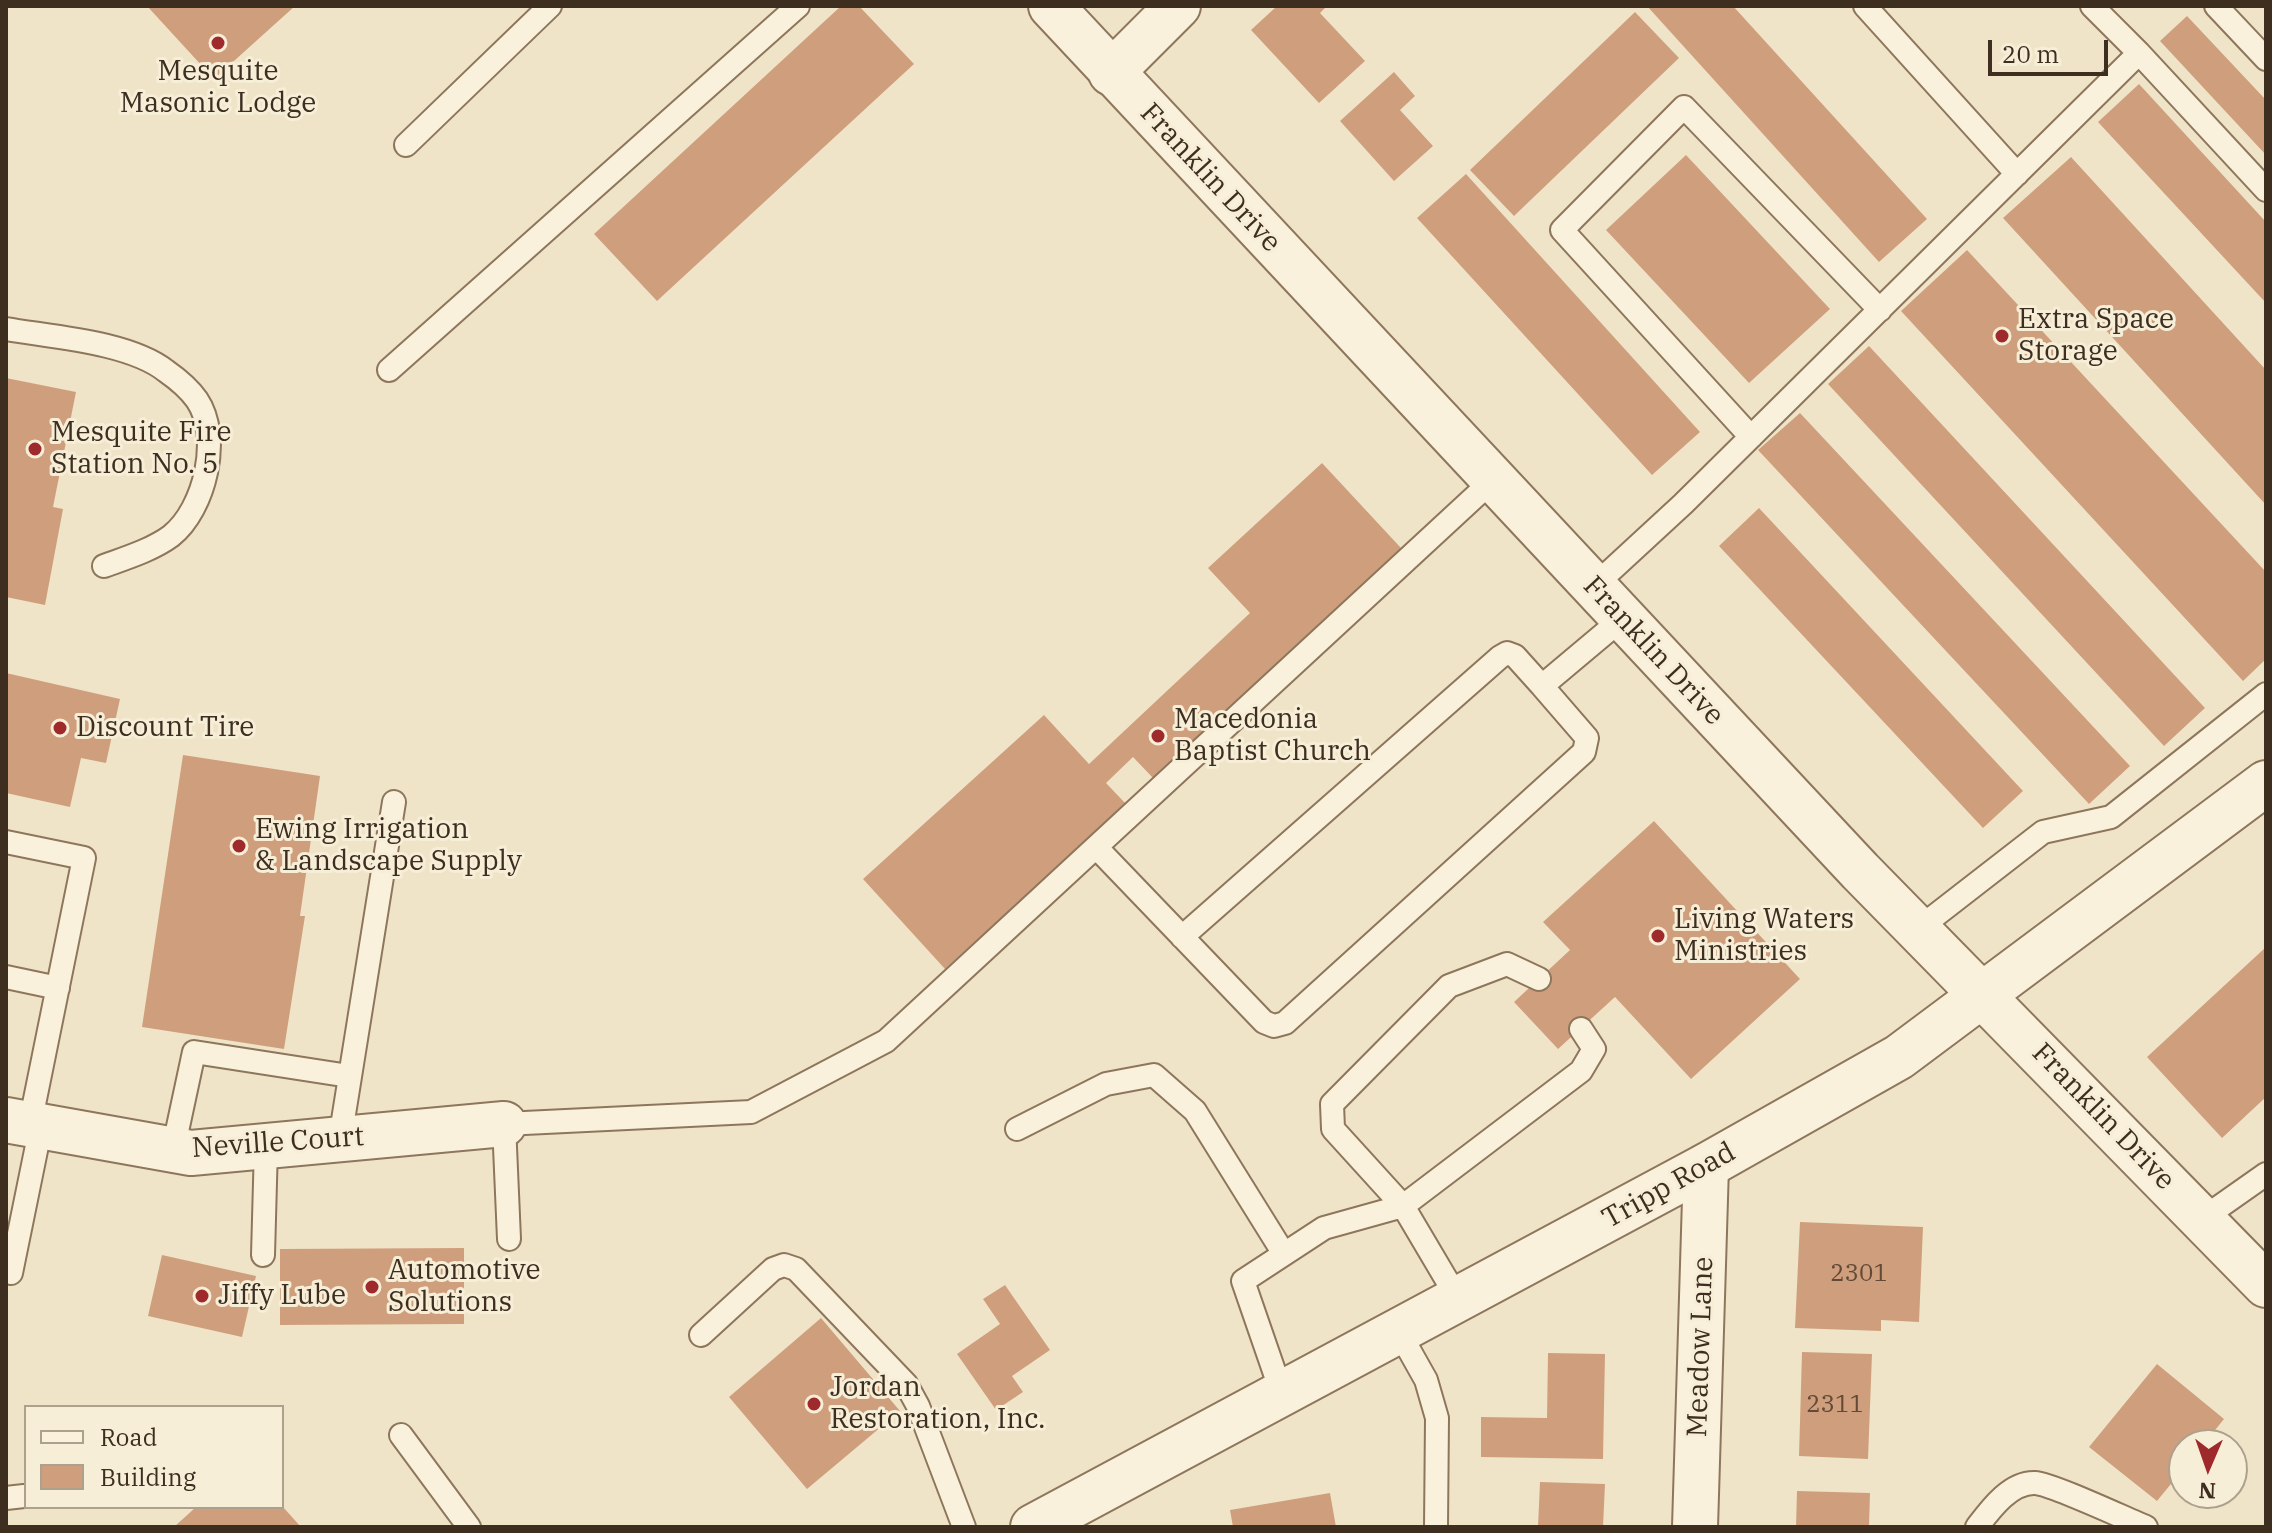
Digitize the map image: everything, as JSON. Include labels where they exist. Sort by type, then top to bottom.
[{"type":"street","name":"Franklin Drive","points":[[1051,6],[1593,587],[1918,929],[2266,1285]]},
{"type":"street","points":[[1111,73],[1178,6]]},
{"type":"street","name":"Tripp Road","points":[[1033,1527],[1085,1515],[1282,1394],[1706,1166],[1899,1057],[2266,783]]},
{"type":"street","name":"Neville Court","points":[[26,1123],[191,1153],[504,1124]]},
{"type":"street","name":"Meadow Lane","points":[[1695,1527],[1706,1166]]},
{"type":"lane","points":[[406,145],[550,6]]},
{"type":"lane","points":[[389,370],[798,6]]},
{"type":"lane","points":[[1865,6],[2017,174]]},
{"type":"lane","points":[[2092,6],[2266,190]]},
{"type":"lane","points":[[2216,6],[2266,59]]},
{"type":"lane","points":[[1593,587],[1751,437],[2139,53]]},
{"type":"lane","points":[[1751,437],[1562,230],[1684,107],[1880,310]]},
{"type":"lane","points":[[6,329],[120,351],[164,369],[198,401],[207,437],[208,465],[190,517],[171,536],[104,566]]},
{"type":"lane","points":[[509,1239],[504,1124],[751,1112],[886,1041],[1493,480]]},
{"type":"lane","points":[[1542,686],[1623,618]]},
{"type":"lane","points":[[1096,847],[1182,937],[1264,1022],[1274,1026],[1285,1023],[1584,752],[1587,738],[1515,656],[1507,653],[1182,937]]},
{"type":"lane","points":[[1918,929],[2043,832],[2111,817],[2266,694]]},
{"type":"lane","points":[[340,1139],[394,802]]},
{"type":"lane","points":[[6,842],[84,858],[26,1123],[11,1273]]},
{"type":"lane","points":[[1458,1299],[1403,1206],[1333,1129],[1332,1104],[1449,986],[1507,964],[1539,979]]},
{"type":"lane","points":[[6,977],[58,988]]},
{"type":"lane","points":[[1282,1394],[1243,1281],[1324,1228],[1403,1206],[1581,1071],[1594,1049],[1581,1029]]},
{"type":"lane","points":[[173,1150],[194,1052],[349,1076]]},
{"type":"lane","points":[[1017,1129],[1106,1084],[1154,1075],[1195,1111],[1284,1254]]},
{"type":"lane","points":[[263,1255],[266,1146]]},
{"type":"lane","points":[[2202,1219],[2266,1174]]},
{"type":"lane","points":[[701,1335],[773,1269],[784,1265],[796,1269],[906,1384],[918,1406],[964,1527]]},
{"type":"lane","points":[[1399,1332],[1426,1380],[1437,1418],[1436,1527]]},
{"type":"lane","points":[[401,1435],[469,1527]]},
{"type":"lane","points":[[1977,1527],[1994,1504],[2015,1489],[2035,1483],[2146,1527]]},
{"type":"building","name":"Mesquite Masonic Lodge","points":[[147,6],[295,6],[214,79]]},
{"type":"building","points":[[841,6],[859,6],[914,64],[657,301],[594,234]]},
{"type":"building","points":[[1277,6],[1327,6],[1320,13],[1365,61],[1319,103],[1251,30]]},
{"type":"building","points":[[1647,6],[1733,6],[1927,219],[1879,262]]},
{"type":"building","points":[[1635,12],[1679,58],[1514,216],[1470,170]]},
{"type":"building","points":[[2187,16],[2266,100],[2266,155],[2160,41]]},
{"type":"building","points":[[1394,72],[1415,96],[1400,110],[1433,146],[1394,181],[1340,121]]},
{"type":"building","points":[[2139,84],[2266,222],[2266,303],[2098,122]]},
{"type":"building","points":[[1686,155],[1830,309],[1749,383],[1606,230]]},
{"type":"building","points":[[2071,157],[2266,370],[2266,505],[2003,218]]},
{"type":"building","points":[[1466,174],[1700,432],[1652,475],[1417,218]]},
{"type":"building","points":[[1967,250],[2266,572],[2266,659],[2243,681],[1901,311]]},
{"type":"building","points":[[1869,346],[2205,708],[2164,746],[1828,384]]},
{"type":"building","name":"Mesquite Fire Station No. 5","points":[[6,378],[76,392],[53,507],[63,509],[45,605],[6,597]]},
{"type":"building","points":[[1800,413],[2130,766],[2089,804],[1758,450]]},
{"type":"building","name":"Macedonia Baptist Church","points":[[1322,463],[1401,548],[1153,778],[1133,757],[1106,783],[1126,804],[945,969],[863,879],[1044,715],[1089,764],[1250,613],[1208,568]]},
{"type":"building","points":[[1759,508],[2023,791],[1983,828],[1719,546]]},
{"type":"building","name":"Discount Tire","points":[[6,673],[120,699],[106,763],[81,758],[70,807],[6,793]]},
{"type":"building","name":"Ewing Irrigation & Landscape Supply","points":[[183,755],[320,776],[300,916],[305,916],[284,1049],[142,1027]]},
{"type":"building","name":"Living Waters Ministries","points":[[1654,821],[1800,979],[1691,1079],[1615,997],[1558,1049],[1514,1002],[1570,950],[1543,922]]},
{"type":"building","points":[[2266,947],[2266,1097],[2222,1138],[2147,1057]]},
{"type":"building","points":[[1800,1222],[1923,1227],[1919,1322],[1881,1320],[1881,1331],[1795,1328]]},
{"type":"building","name":"Automotive Solutions","points":[[464,1248],[464,1324],[280,1325],[280,1249]]},
{"type":"building","name":"Jiffy Lube","points":[[162,1255],[256,1276],[242,1337],[148,1316]]},
{"type":"building","points":[[1005,1285],[1050,1350],[1012,1376],[1023,1392],[996,1410],[957,1354],[1000,1324],[983,1299]]},
{"type":"building","name":"Jordan Restoration, Inc.","points":[[821,1318],[900,1411],[807,1489],[729,1397]]},
{"type":"building","points":[[1802,1352],[1872,1354],[1868,1459],[1799,1456]]},
{"type":"building","points":[[1548,1353],[1605,1354],[1603,1459],[1481,1457],[1481,1417],[1547,1418]]},
{"type":"building","points":[[2157,1364],[2224,1419],[2216,1429],[2168,1429],[2168,1488],[2157,1501],[2089,1447]]},
{"type":"building","points":[[1540,1482],[1605,1484],[1603,1527],[1538,1527]]},
{"type":"building","points":[[1797,1491],[1870,1493],[1869,1527],[1796,1527]]},
{"type":"building","points":[[1330,1493],[1336,1527],[1233,1527],[1230,1510]]},
{"type":"building","points":[[284,1508],[301,1527],[174,1527],[194,1509]]},
{"type":"place","name":"Mesquite Masonic Lodge","points":[[218,43]]},
{"type":"place","name":"Extra Space Storage","points":[[2002,336]]},
{"type":"place","name":"Mesquite Fire Station No. 5","points":[[35,449]]},
{"type":"place","name":"Discount Tire","points":[[60,728]]},
{"type":"place","name":"Macedonia Baptist Church","points":[[1158,736]]},
{"type":"place","name":"Ewing Irrigation & Landscape Supply","points":[[239,846]]},
{"type":"place","name":"Living Waters Ministries","points":[[1658,936]]},
{"type":"place","name":"Automotive Solutions","points":[[372,1287]]},
{"type":"place","name":"Jiffy Lube","points":[[202,1296]]},
{"type":"place","name":"Jordan Restoration, Inc.","points":[[814,1404]]}]
